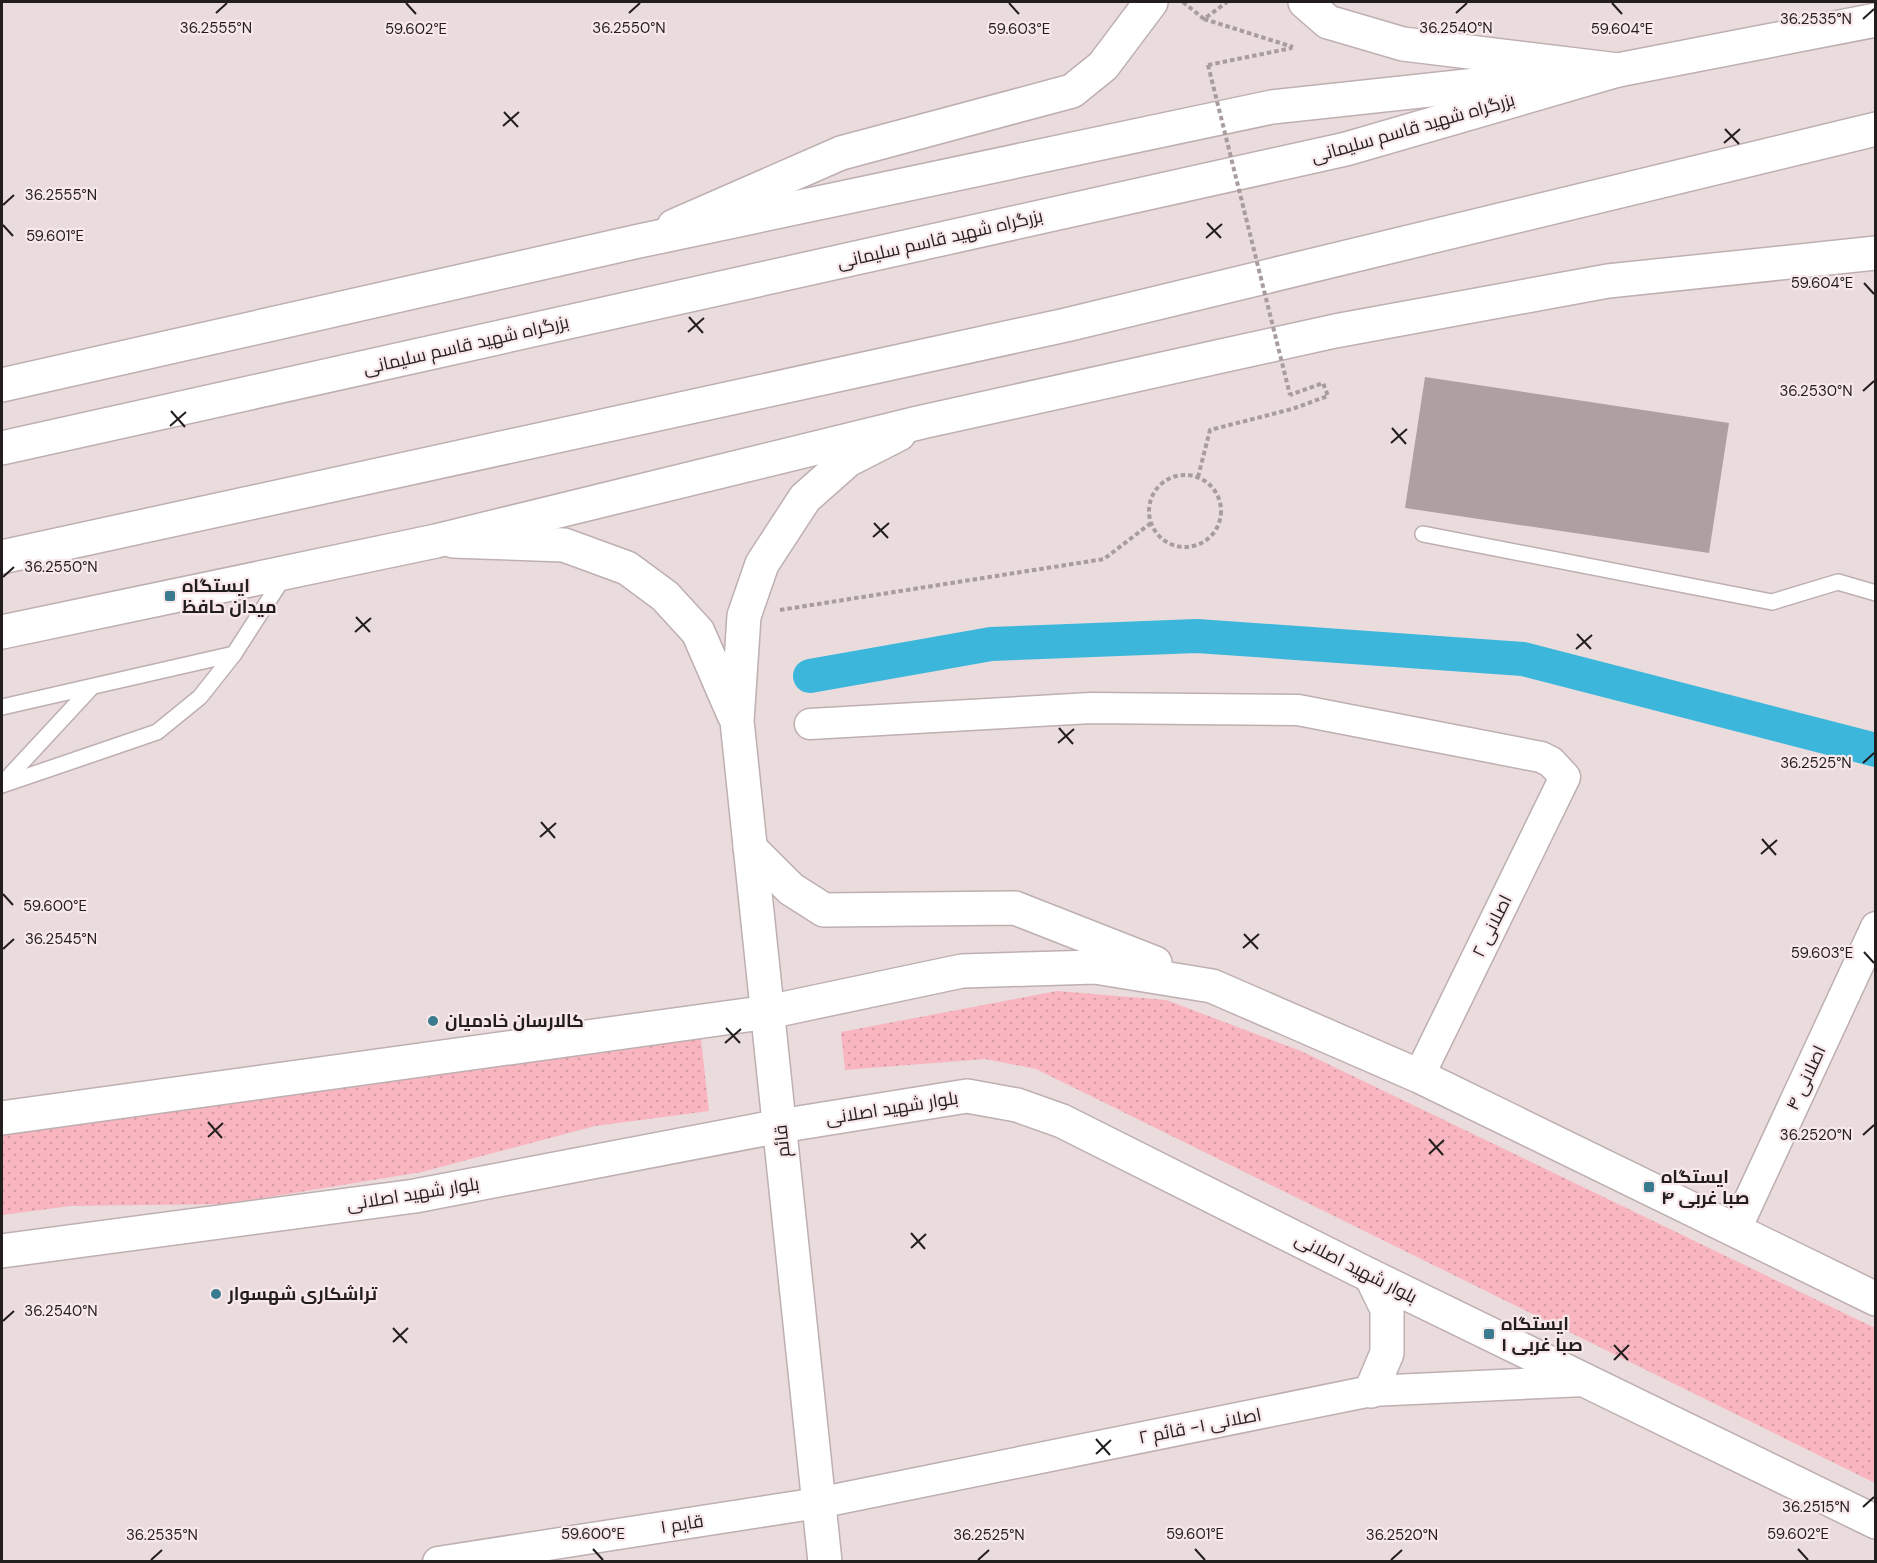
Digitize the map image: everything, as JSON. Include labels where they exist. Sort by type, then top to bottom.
[{"type":"main road","points":[[639,242],[841,153],[1072,91],[1103,66],[1151,2]]},
{"type":"main road","points":[[1305,2],[1328,22],[1403,44],[1618,70]]},
{"type":"main road","name":"بزرگراه شهید قاسم سلیمانی","points":[[2,448],[1346,149],[1618,70],[1875,20]]},
{"type":"main road","points":[[2,385],[639,242],[1272,107],[1618,70]]},
{"type":"main road","points":[[2,557],[1066,325],[1875,129]]},
{"type":"main road","points":[[2,632],[288,570],[436,541],[921,422],[1335,330],[1608,281],[1875,253]]},
{"type":"main road","points":[[737,721],[744,616],[762,564],[805,498],[848,460],[921,422]]},
{"type":"main road","points":[[436,541],[564,545],[627,568],[665,596],[698,632],[737,721]]},
{"type":"main road","name":"قائم","points":[[737,721],[825,1562]]},
{"type":"main road","points":[[750,848],[791,889],[824,910],[1015,908],[1212,986],[1419,1076],[1736,1229],[1875,1299]]},
{"type":"main road","points":[[2,1118],[768,1012],[962,971],[1095,968],[1212,986]]},
{"type":"main road","name":"بلوار شهید اصلانی","points":[[2,1251],[415,1196],[780,1126],[967,1096],[1017,1105],[1062,1121],[1371,1276],[1875,1522]]},
{"type":"main road","points":[[1371,1276],[1387,1309],[1387,1353],[1371,1391]]},
{"type":"street","name":"اصلانی ۲","points":[[810,724],[1091,708],[1298,710],[1541,757],[1551,762],[1565,777],[1419,1076]]},
{"type":"street","name":"اصلانی ۴","points":[[1736,1229],[1875,927]]},
{"type":"street","name":"اصلانی ۱- قائم ۲","points":[[818,1503],[1371,1391],[1585,1381]]},
{"type":"street","name":"قایم ۱","points":[[438,1562],[818,1503]]},
{"type":"lane","points":[[1423,534],[1772,602],[1838,582],[1875,593]]},
{"type":"lane","points":[[2,784],[157,732],[200,697],[234,654],[288,570]]},
{"type":"lane","points":[[2,707],[234,654]]},
{"type":"lane","points":[[2,784],[91,688]]},
{"type":"path","points":[[1183,2],[1204,19],[1293,47],[1208,65],[1290,395],[1323,383],[1328,396],[1293,409],[1210,430],[1198,477]]},
{"type":"path","points":[[1204,19],[1227,2]]},
{"type":"path","points":[[1178,476],[1198,477],[1213,488],[1221,505],[1221,517],[1209,539],[1199,545],[1175,546],[1156,533],[1151,523],[1149,509],[1152,496],[1160,485],[1178,476]]},
{"type":"path","points":[[744,616],[1104,559],[1151,523]]},
{"type":"shaded area","points":[[1057,991],[1166,1000],[1301,1051],[1875,1328],[1875,1483],[1036,1069],[985,1059],[845,1070],[841,1032]]},
{"type":"shaded area","points":[[701,1039],[709,1111],[595,1126],[422,1172],[227,1204],[71,1206],[2,1215],[2,1134]]},
{"type":"building","points":[[1425,377],[1729,423],[1709,553],[1405,508]]},
{"type":"waterway","points":[[810,676],[991,644],[1197,636],[1523,659],[1876,750]]},
{"type":"place","name":"ایستگاه میدان حافظ","points":[[170,596]]},
{"type":"place","name":"کالارسان خادمیان","points":[[433,1021]]},
{"type":"place","name":"ایستگاه صبا غربی ۴","points":[[1649,1187]]},
{"type":"place","name":"تراشکاری شهسوار","points":[[216,1294]]},
{"type":"place","name":"ایستگاه صبا غربی ۱","points":[[1489,1334]]}]
